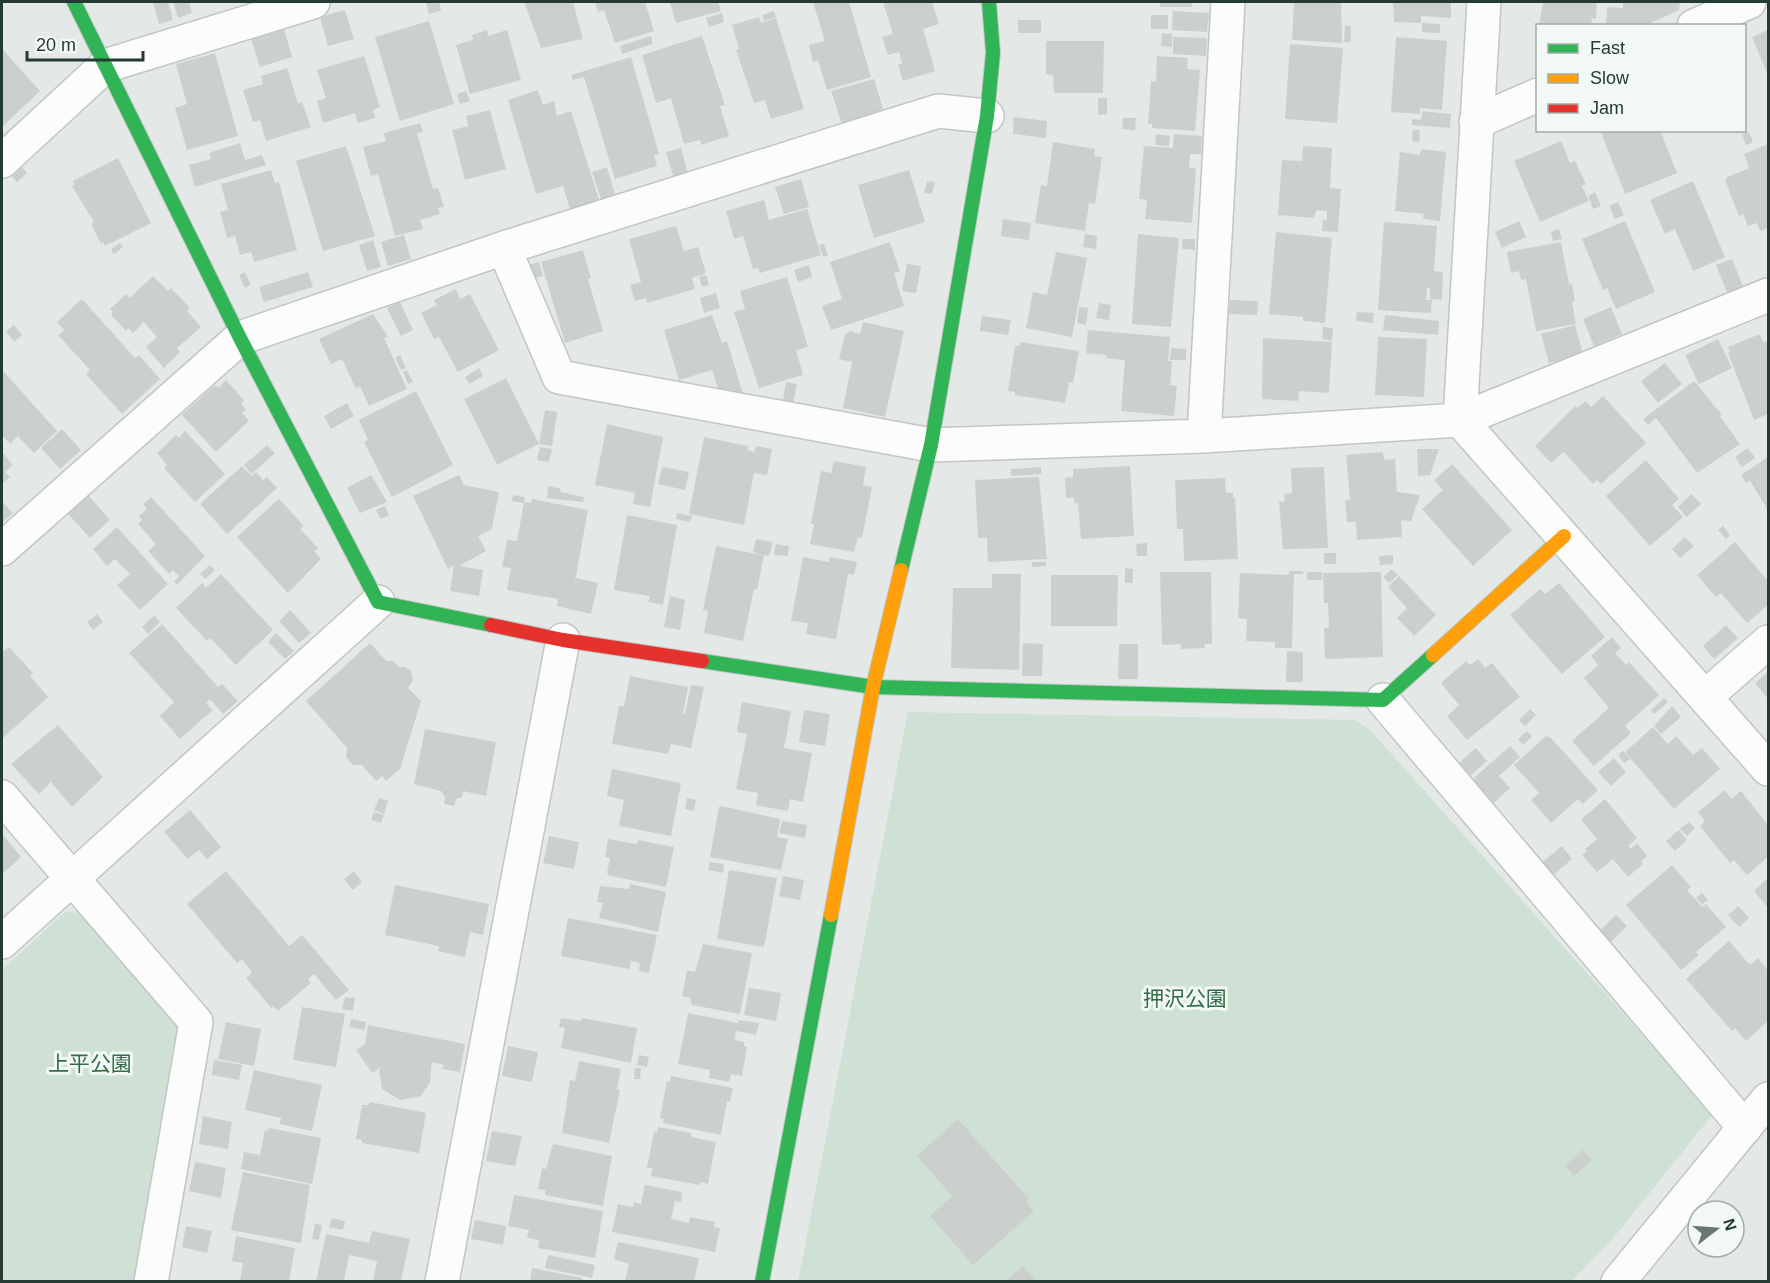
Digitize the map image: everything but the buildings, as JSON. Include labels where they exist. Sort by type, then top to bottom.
[{"type":"street","points":[[74,2],[240,338],[378,602]]},
{"type":"street","points":[[2,161],[105,66],[313,2]]},
{"type":"street","points":[[762,1281],[873,687],[930,446],[987,116],[993,53],[989,2]]},
{"type":"street","points":[[1204,436],[1228,2]]},
{"type":"street","points":[[1484,2],[1460,420],[1768,769]]},
{"type":"street","points":[[1699,24],[1749,2]]},
{"type":"street","points":[[1476,122],[1536,96]]},
{"type":"street","points":[[2,549],[240,338],[504,248],[938,111],[987,116]]},
{"type":"street","points":[[504,248],[559,377],[930,446],[1204,436],[1460,420],[1768,295]]},
{"type":"street","points":[[378,602],[563,640],[873,687],[1383,700],[1564,537]]},
{"type":"street","points":[[2,942],[71,877],[378,602]]},
{"type":"street","points":[[442,1281],[563,640]]},
{"type":"street","points":[[1705,698],[1768,642]]},
{"type":"street","points":[[1383,700],[1745,1128]]},
{"type":"street","points":[[2,797],[196,1022],[151,1281]]},
{"type":"street","points":[[1618,1281],[1768,1099]]},
{"type":"green space","name":"押沢公園","points":[[908,712],[1355,720],[1370,730],[1713,1114],[1615,1236],[1572,1281],[798,1282]]},
{"type":"green space","name":"上平公園","points":[[66,911],[79,913],[181,1030],[137,1281],[2,1282],[2,970]]},
{"type":"traffic: fast","points":[[74,2],[240,338],[378,602],[491,625]]},
{"type":"traffic: fast","points":[[901,570],[931,445],[987,116],[993,53],[989,2]]},
{"type":"traffic: fast","points":[[702,661],[873,687],[1383,700],[1433,655]]},
{"type":"traffic: fast","points":[[762,1282],[831,915]]},
{"type":"traffic: slow","points":[[1433,655],[1564,536]]},
{"type":"traffic: slow","points":[[831,915],[873,687],[901,570]]},
{"type":"traffic: jam","points":[[491,625],[563,640],[702,661]]}]
